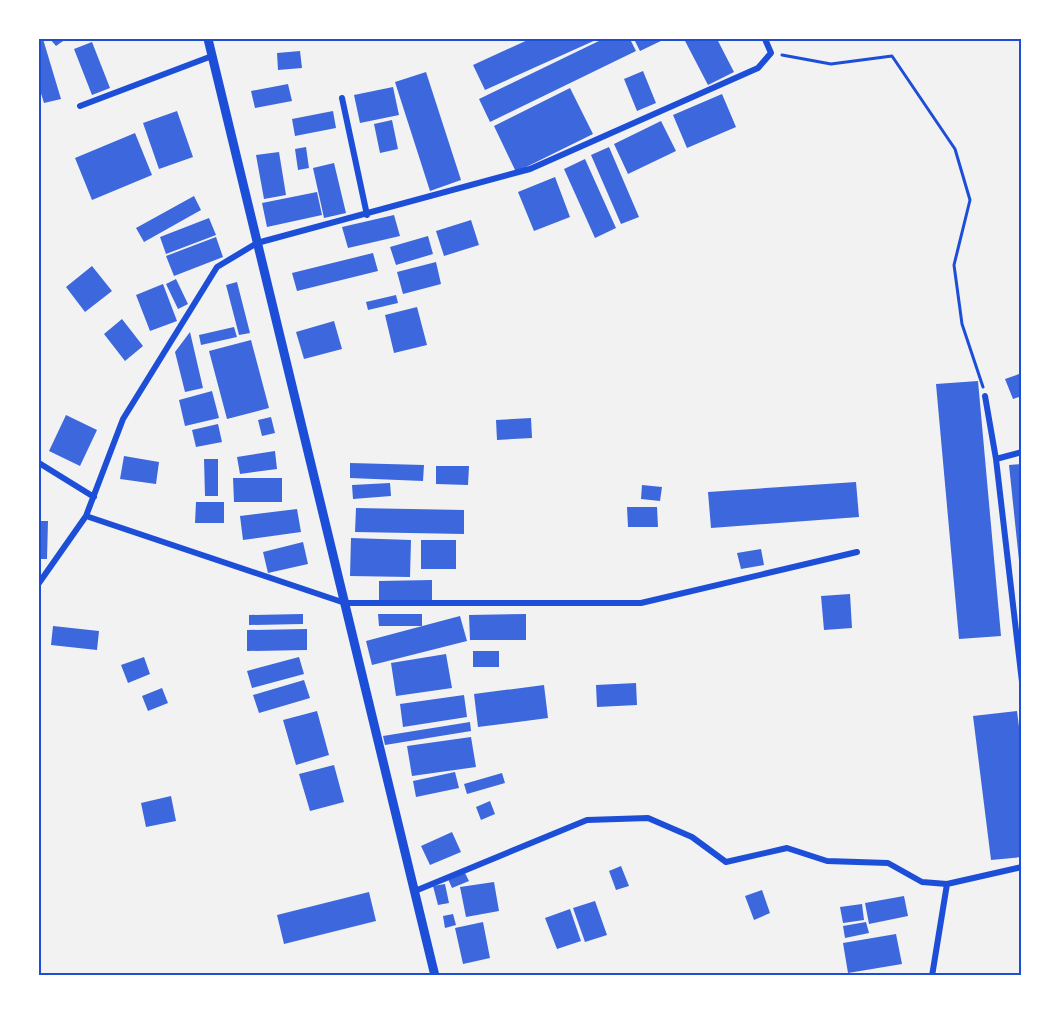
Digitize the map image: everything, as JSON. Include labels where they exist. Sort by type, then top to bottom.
[{"type":"street","points":[[208,39],[435,976]]},
{"type":"street","points":[[39,583],[86,516],[123,419],[217,267],[257,243],[530,169],[758,68],[771,53],[765,39]]},
{"type":"street","points":[[80,106],[212,56]]},
{"type":"street","points":[[342,98],[367,215]]},
{"type":"street","points":[[985,396],[996,459],[1022,682]]},
{"type":"street","points":[[996,459],[1022,452]]},
{"type":"street","points":[[39,463],[94,497]]},
{"type":"street","points":[[86,516],[345,603],[642,603],[858,552]]},
{"type":"street","points":[[415,891],[587,820],[648,818],[692,837],[726,862],[787,848],[826,861],[888,863],[922,882],[947,884],[1022,867]]},
{"type":"street","points":[[932,976],[947,884]]},
{"type":"path","points":[[771,53],[831,64],[892,56],[955,149],[970,200],[954,265],[962,324],[985,396]]},
{"type":"building","points":[[39,39],[43,39],[61,99],[44,103],[39,87]]},
{"type":"building","points":[[50,39],[66,39],[56,46]]},
{"type":"building","points":[[530,39],[598,39],[485,90],[473,65]]},
{"type":"building","points":[[603,39],[630,39],[636,51],[490,122],[479,99]]},
{"type":"building","points":[[634,39],[665,39],[640,51]]},
{"type":"building","points":[[684,39],[717,39],[734,72],[708,85]]},
{"type":"building","points":[[92,42],[110,88],[92,95],[74,49]]},
{"type":"building","points":[[300,51],[302,68],[278,70],[277,53]]},
{"type":"building","points":[[643,71],[656,103],[637,111],[624,79]]},
{"type":"building","points":[[426,72],[461,180],[430,191],[395,82]]},
{"type":"building","points":[[288,84],[292,101],[255,108],[251,91]]},
{"type":"building","points":[[393,87],[399,115],[360,123],[354,95]]},
{"type":"building","points":[[570,88],[593,134],[516,172],[494,126]]},
{"type":"building","points":[[722,94],[736,127],[687,148],[673,115]]},
{"type":"building","points":[[177,111],[193,157],[159,169],[143,123]]},
{"type":"building","points":[[333,111],[336,128],[295,136],[292,119]]},
{"type":"building","points":[[392,120],[398,149],[380,153],[374,124]]},
{"type":"building","points":[[661,121],[676,151],[628,174],[614,144]]},
{"type":"building","points":[[135,133],[152,175],[92,200],[75,158]]},
{"type":"building","points":[[306,147],[309,168],[298,170],[295,149]]},
{"type":"building","points":[[609,147],[639,217],[621,224],[591,155]]},
{"type":"building","points":[[279,152],[286,195],[264,199],[256,155]]},
{"type":"building","points":[[585,159],[616,228],[595,238],[564,169]]},
{"type":"building","points":[[334,163],[346,213],[324,218],[313,168]]},
{"type":"building","points":[[555,177],[570,217],[534,231],[518,192]]},
{"type":"building","points":[[317,192],[322,215],[267,227],[262,203]]},
{"type":"building","points":[[194,196],[201,210],[144,242],[136,228]]},
{"type":"building","points":[[394,215],[400,236],[348,248],[342,227]]},
{"type":"building","points":[[209,218],[216,235],[166,254],[160,237]]},
{"type":"building","points":[[471,220],[479,245],[444,256],[436,231]]},
{"type":"building","points":[[428,236],[433,254],[396,265],[390,247]]},
{"type":"building","points":[[216,237],[223,257],[174,276],[166,256]]},
{"type":"building","points":[[373,253],[378,271],[297,291],[292,273]]},
{"type":"building","points":[[436,262],[441,284],[403,294],[397,272]]},
{"type":"building","points":[[92,266],[112,291],[85,312],[66,287]]},
{"type":"building","points":[[176,279],[188,304],[178,309],[166,284]]},
{"type":"building","points":[[237,282],[250,333],[239,335],[226,285]]},
{"type":"building","points":[[163,284],[177,321],[150,331],[136,295]]},
{"type":"building","points":[[396,295],[398,303],[368,310],[366,302]]},
{"type":"building","points":[[417,307],[427,345],[394,353],[385,315]]},
{"type":"building","points":[[122,319],[143,346],[125,361],[104,334]]},
{"type":"building","points":[[334,321],[342,349],[304,359],[296,332]]},
{"type":"building","points":[[234,327],[237,337],[201,345],[199,335]]},
{"type":"building","points":[[190,332],[203,388],[185,392],[175,352]]},
{"type":"building","points":[[251,340],[269,408],[227,419],[209,351]]},
{"type":"building","points":[[1022,373],[1022,396],[1013,399],[1005,379]]},
{"type":"building","points":[[978,381],[1001,636],[959,639],[936,384]]},
{"type":"building","points":[[212,391],[219,418],[185,426],[179,400]]},
{"type":"building","points":[[66,415],[97,430],[80,466],[49,451]]},
{"type":"building","points":[[271,417],[275,433],[262,436],[258,420]]},
{"type":"building","points":[[531,418],[532,438],[497,440],[496,420]]},
{"type":"building","points":[[218,424],[222,442],[196,447],[192,430]]},
{"type":"building","points":[[275,451],[277,469],[240,474],[237,457]]},
{"type":"building","points":[[124,456],[159,462],[156,484],[120,479]]},
{"type":"building","points":[[204,459],[218,459],[218,496],[205,496]]},
{"type":"building","points":[[350,463],[424,465],[423,481],[350,478]]},
{"type":"building","points":[[1022,464],[1022,570],[1020,570],[1009,465]]},
{"type":"building","points":[[436,466],[469,466],[468,485],[436,484]]},
{"type":"building","points":[[233,478],[282,478],[282,502],[234,502]]},
{"type":"building","points":[[856,482],[859,517],[711,528],[708,492]]},
{"type":"building","points":[[390,483],[391,496],[353,499],[352,485]]},
{"type":"building","points":[[642,485],[662,487],[660,501],[641,499]]},
{"type":"building","points":[[196,502],[224,502],[224,523],[195,523]]},
{"type":"building","points":[[627,507],[657,507],[658,527],[628,527]]},
{"type":"building","points":[[356,508],[464,510],[464,534],[355,532]]},
{"type":"building","points":[[297,509],[301,532],[243,540],[240,516]]},
{"type":"building","points":[[39,521],[48,521],[47,559],[39,559]]},
{"type":"building","points":[[351,538],[411,540],[410,577],[350,576]]},
{"type":"building","points":[[421,540],[456,540],[456,569],[421,569]]},
{"type":"building","points":[[303,542],[308,564],[268,573],[263,552]]},
{"type":"building","points":[[761,549],[764,565],[741,569],[737,553]]},
{"type":"building","points":[[432,580],[432,600],[379,600],[379,581]]},
{"type":"building","points":[[850,594],[852,628],[824,630],[821,596]]},
{"type":"building","points":[[303,614],[303,624],[249,625],[249,615]]},
{"type":"building","points":[[378,614],[422,614],[422,626],[379,626]]},
{"type":"building","points":[[526,614],[526,640],[470,640],[469,615]]},
{"type":"building","points":[[460,616],[467,641],[372,665],[366,641]]},
{"type":"building","points":[[53,626],[99,631],[97,650],[51,645]]},
{"type":"building","points":[[307,629],[307,650],[247,651],[247,630]]},
{"type":"building","points":[[473,651],[499,651],[499,667],[473,667]]},
{"type":"building","points":[[446,654],[452,688],[396,696],[391,663]]},
{"type":"building","points":[[144,657],[150,674],[128,683],[121,665]]},
{"type":"building","points":[[299,657],[304,674],[252,688],[247,671]]},
{"type":"building","points":[[304,680],[310,698],[259,713],[253,695]]},
{"type":"building","points":[[636,683],[637,705],[597,707],[596,685]]},
{"type":"building","points":[[544,685],[548,718],[478,727],[474,694]]},
{"type":"building","points":[[162,688],[168,703],[148,711],[142,696]]},
{"type":"building","points":[[464,695],[467,717],[403,727],[400,704]]},
{"type":"building","points":[[317,711],[329,755],[296,765],[283,720]]},
{"type":"building","points":[[1017,711],[1022,750],[1022,857],[991,860],[973,716]]},
{"type":"building","points":[[470,722],[471,731],[385,745],[383,736]]},
{"type":"building","points":[[471,737],[476,767],[412,776],[407,746]]},
{"type":"building","points":[[334,765],[344,802],[310,811],[299,774]]},
{"type":"building","points":[[455,772],[459,788],[416,797],[413,781]]},
{"type":"building","points":[[502,773],[505,783],[467,794],[464,784]]},
{"type":"building","points":[[171,796],[176,821],[146,827],[141,803]]},
{"type":"building","points":[[490,801],[495,814],[481,820],[476,807]]},
{"type":"building","points":[[452,832],[461,852],[430,865],[421,846]]},
{"type":"building","points":[[621,866],[629,886],[616,890],[609,871]]},
{"type":"building","points":[[465,873],[469,881],[452,888],[448,879]]},
{"type":"building","points":[[494,882],[499,911],[466,917],[460,887]]},
{"type":"building","points":[[445,884],[449,903],[438,905],[433,886]]},
{"type":"building","points":[[762,890],[770,913],[754,920],[745,896]]},
{"type":"building","points":[[369,892],[376,921],[284,944],[277,915]]},
{"type":"building","points":[[904,896],[908,916],[869,924],[865,903]]},
{"type":"building","points":[[595,901],[607,935],[585,942],[573,908]]},
{"type":"building","points":[[862,904],[864,920],[843,923],[840,907]]},
{"type":"building","points":[[570,909],[581,941],[557,949],[545,918]]},
{"type":"building","points":[[453,914],[456,925],[445,928],[443,916]]},
{"type":"building","points":[[483,922],[490,958],[463,964],[455,928]]},
{"type":"building","points":[[866,922],[869,933],[845,938],[843,926]]},
{"type":"building","points":[[896,934],[902,964],[848,973],[843,943]]}]
